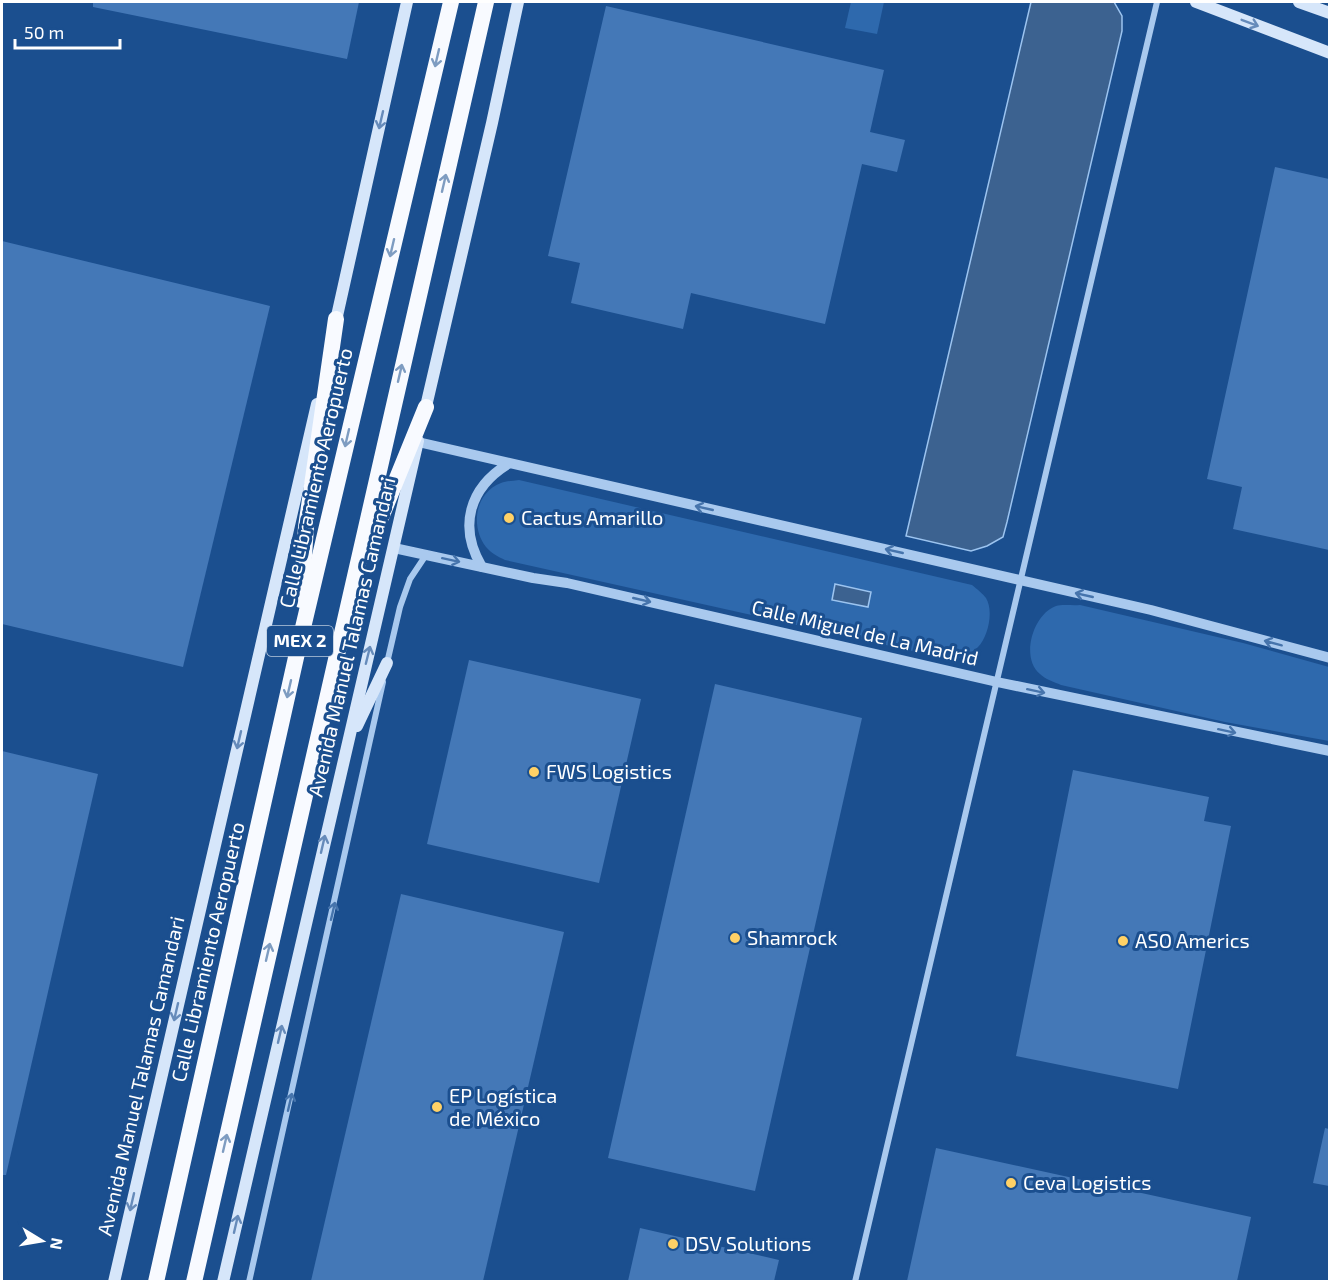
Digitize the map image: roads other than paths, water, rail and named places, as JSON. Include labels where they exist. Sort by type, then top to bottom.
[{"type":"highway","name":"Calle Libramiento Aeropuerto","points":[[156,1281],[297,653],[451,2]]},
{"type":"highway","name":"MEX 2","points":[[194,1281],[486,2]]},
{"type":"highway","points":[[297,653],[306,527],[336,319]]},
{"type":"highway","points":[[349,596],[426,407]]},
{"type":"main road","name":"Avenida Manuel Talamas Camandari","points":[[114,1281],[407,2]]},
{"type":"main road","name":"Avenida Manuel Talamas Camandari","points":[[223,1281],[394,548],[518,2]]},
{"type":"main road","points":[[1196,2],[1329,53]]},
{"type":"main road","points":[[1299,2],[1329,13]]},
{"type":"main road","points":[[343,760],[387,663]]},
{"type":"street","points":[[855,1281],[1157,2]]},
{"type":"street","points":[[418,442],[1151,610],[1329,658]]},
{"type":"street","points":[[482,567],[474,555],[470,540],[471,511],[476,495],[484,483],[508,464]]},
{"type":"street","name":"Calle Miguel de La Madrid","points":[[394,548],[567,583],[997,682],[1329,751]]},
{"type":"street","points":[[249,1281],[399,607],[410,579],[426,555]]},
{"type":"place","name":"Cactus Amarillo","points":[[509,518]]},
{"type":"place","name":"FWS Logistics","points":[[534,772]]},
{"type":"place","name":"Shamrock","points":[[735,938]]},
{"type":"place","name":"ASO Americs","points":[[1123,941]]},
{"type":"place","name":"EP Logística de México","points":[[437,1107]]},
{"type":"place","name":"Ceva Logistics","points":[[1011,1183]]},
{"type":"place","name":"DSV Solutions","points":[[673,1244]]}]
